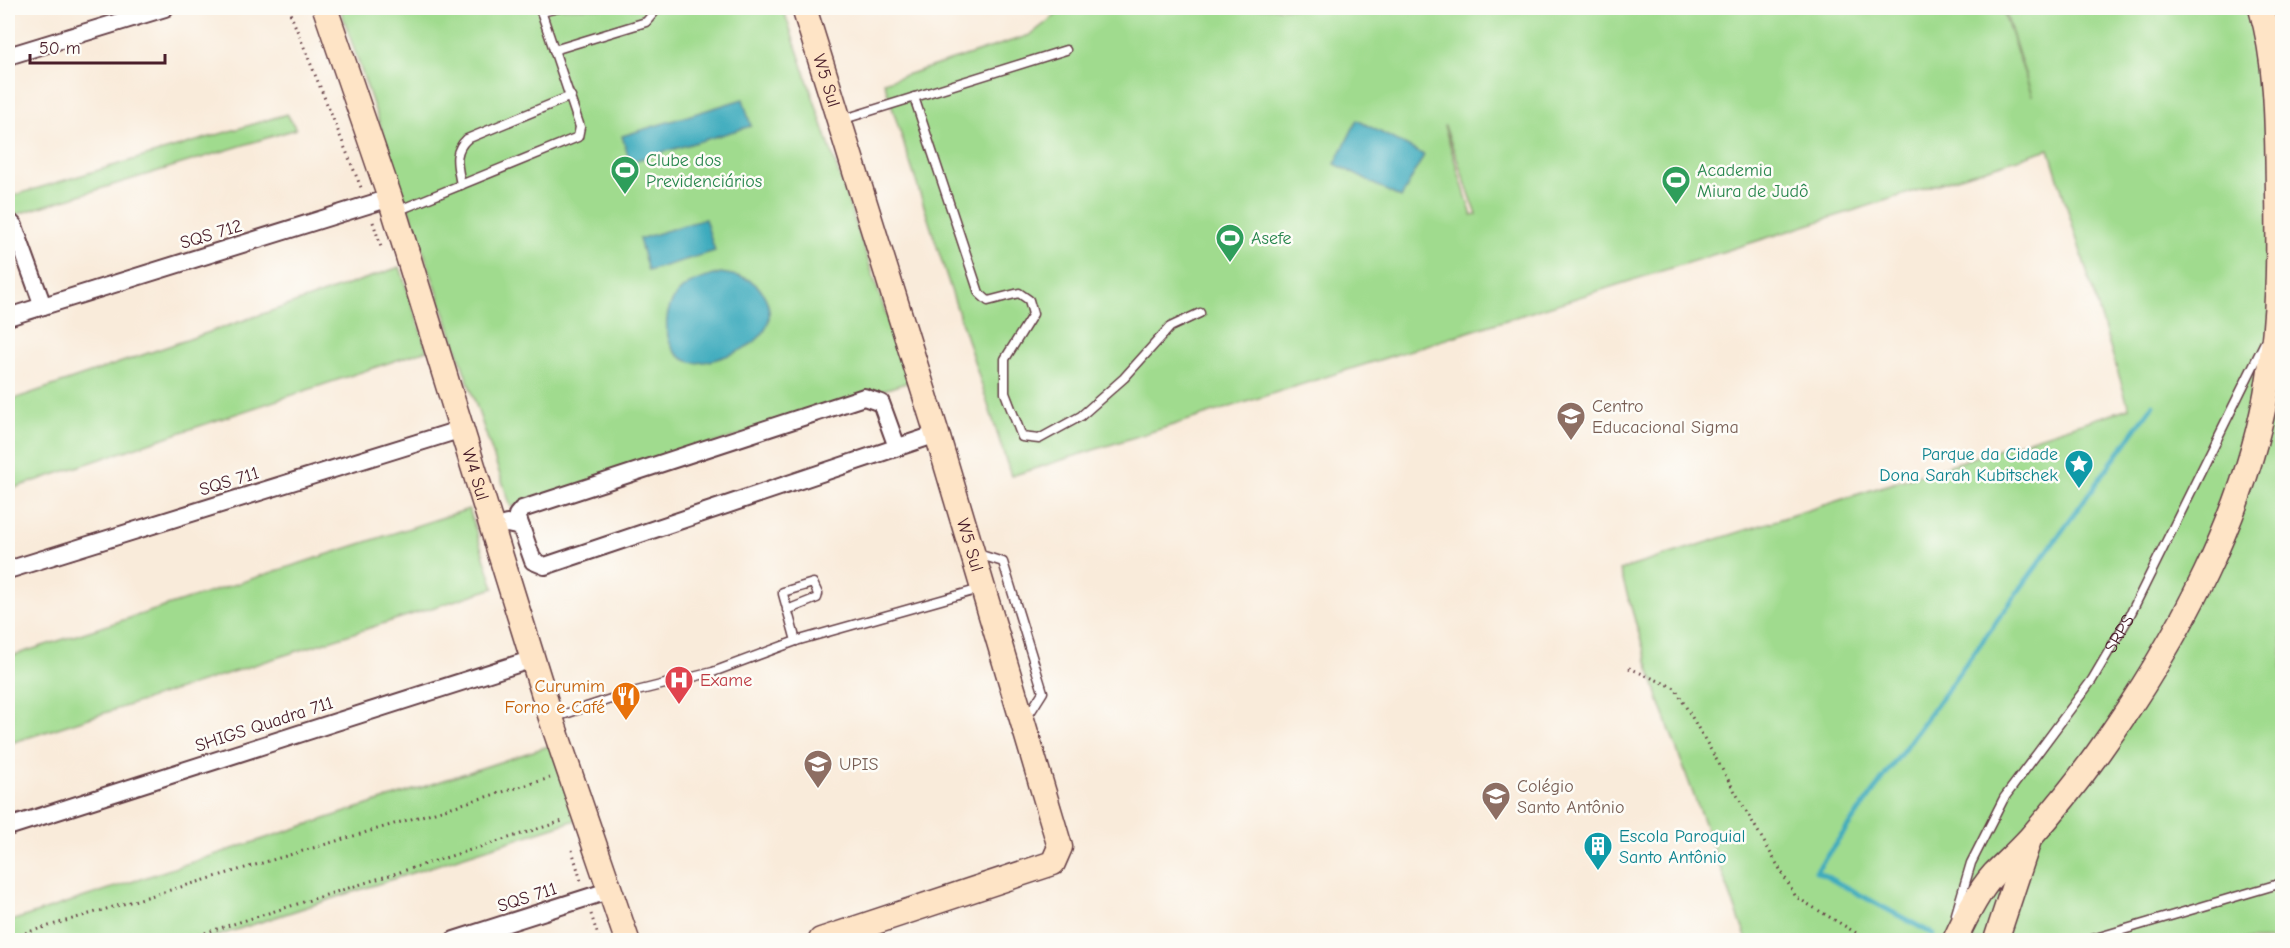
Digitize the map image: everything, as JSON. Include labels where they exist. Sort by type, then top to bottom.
[{"type":"main road","name":"W4 Sul","points":[[325,8],[392,205],[462,429],[490,528],[551,718],[627,940]]},
{"type":"main road","name":"W5 Sul","points":[[804,8],[938,434],[1060,847],[1053,862],[833,939]]},
{"type":"main road","name":"SRPS","points":[[1954,940],[1966,916],[1992,876],[2031,837],[2097,754],[2126,711],[2212,561],[2236,506],[2256,442],[2269,378],[2277,317],[2276,42],[2261,8]]},
{"type":"main road","name":"SRPS","points":[[1996,940],[2031,837]]},
{"type":"street","points":[[8,56],[165,8]]},
{"type":"street","name":"SQS 712","points":[[8,317],[392,205]]},
{"type":"street","points":[[8,220],[14,226],[43,306]]},
{"type":"street","points":[[897,447],[880,403],[864,397],[522,509],[517,515],[533,561],[544,566],[938,434]]},
{"type":"street","name":"SQS 711","points":[[8,570],[462,429]]},
{"type":"street","points":[[490,528],[507,524],[521,527]]},
{"type":"street","name":"SHIGS Quadra 711","points":[[8,827],[533,659]]},
{"type":"street","name":"SQS 711","points":[[454,940],[611,890]]},
{"type":"lane","points":[[392,205],[460,185],[575,140],[581,130],[541,10],[559,8]]},
{"type":"lane","points":[[554,50],[646,22],[658,8]]},
{"type":"lane","points":[[841,120],[1066,50]]},
{"type":"lane","points":[[460,185],[456,154],[467,139],[571,96]]},
{"type":"lane","points":[[914,97],[979,293],[988,301],[1019,293],[1029,300],[1033,314],[1005,359],[1005,393],[1022,437],[1039,439],[1081,416],[1124,378],[1170,327],[1200,314]]},
{"type":"lane","name":"SRPS","points":[[1948,940],[1971,863],[2004,798],[2092,680],[2123,626],[2277,317]]},
{"type":"lane","points":[[973,553],[1003,562],[1040,681],[1043,692],[1024,722]]},
{"type":"lane","points":[[551,718],[629,693],[713,672],[796,641],[983,588]]},
{"type":"lane","points":[[787,610],[796,641]]},
{"type":"lane","points":[[2089,940],[2283,883]]},
{"type":"path","points":[[1629,668],[1675,688],[1796,897],[1868,940]]},
{"type":"path","points":[[8,938],[570,772]]},
{"type":"path","points":[[182,940],[584,814]]},
{"type":"green space","name":"Clube dos Previdenciários","points":[[340,8],[783,8],[909,382],[511,507]]},
{"type":"green space","points":[[1065,8],[2002,8],[2032,96],[2004,8],[2282,8],[2282,940],[1747,940],[1659,701],[1620,570],[2129,408],[2049,149],[1011,476],[884,82],[1030,35]],"holes":[[[1445,126],[1477,215],[1472,216]]]},
{"type":"green space","points":[[287,114],[296,129],[8,217],[8,197]]},
{"type":"green space","points":[[400,267],[427,350],[8,490],[8,401]]},
{"type":"green space","points":[[469,509],[494,588],[8,744],[8,657]]},
{"type":"green space","points":[[555,744],[579,819],[205,940],[8,940],[8,922]]},
{"type":"water","points":[[743,99],[751,126],[630,162],[622,136]]},
{"type":"water","points":[[1357,120],[1424,155],[1401,198],[1335,164]]},
{"type":"water","points":[[705,219],[715,251],[648,271],[639,239]]},
{"type":"water","points":[[721,273],[748,279],[758,286],[766,299],[769,321],[758,338],[741,350],[708,361],[696,363],[688,361],[675,352],[668,337],[667,321],[670,306],[679,292],[691,283]]},
{"type":"waterway","points":[[1933,934],[1816,871],[2153,405]]},
{"type":"place","name":"Clube dos Previdenciários","points":[[625,196]]},
{"type":"place","name":"Academia Miura de Judô","points":[[1676,206]]},
{"type":"place","name":"Asefe","points":[[1230,264]]},
{"type":"place","name":"Centro Educacional Sigma","points":[[1571,442]]},
{"type":"place","name":"Parque da Cidade Dona Sarah Kubitschek","points":[[2079,490]]},
{"type":"place","name":"Exame","points":[[679,706]]},
{"type":"place","name":"Curumim Forno e Café","points":[[626,722]]},
{"type":"place","name":"UPIS","points":[[818,790]]},
{"type":"place","name":"Colégio Santo Antônio","points":[[1496,822]]},
{"type":"place","name":"Escola Paroquial Santo Antônio","points":[[1598,872]]}]
